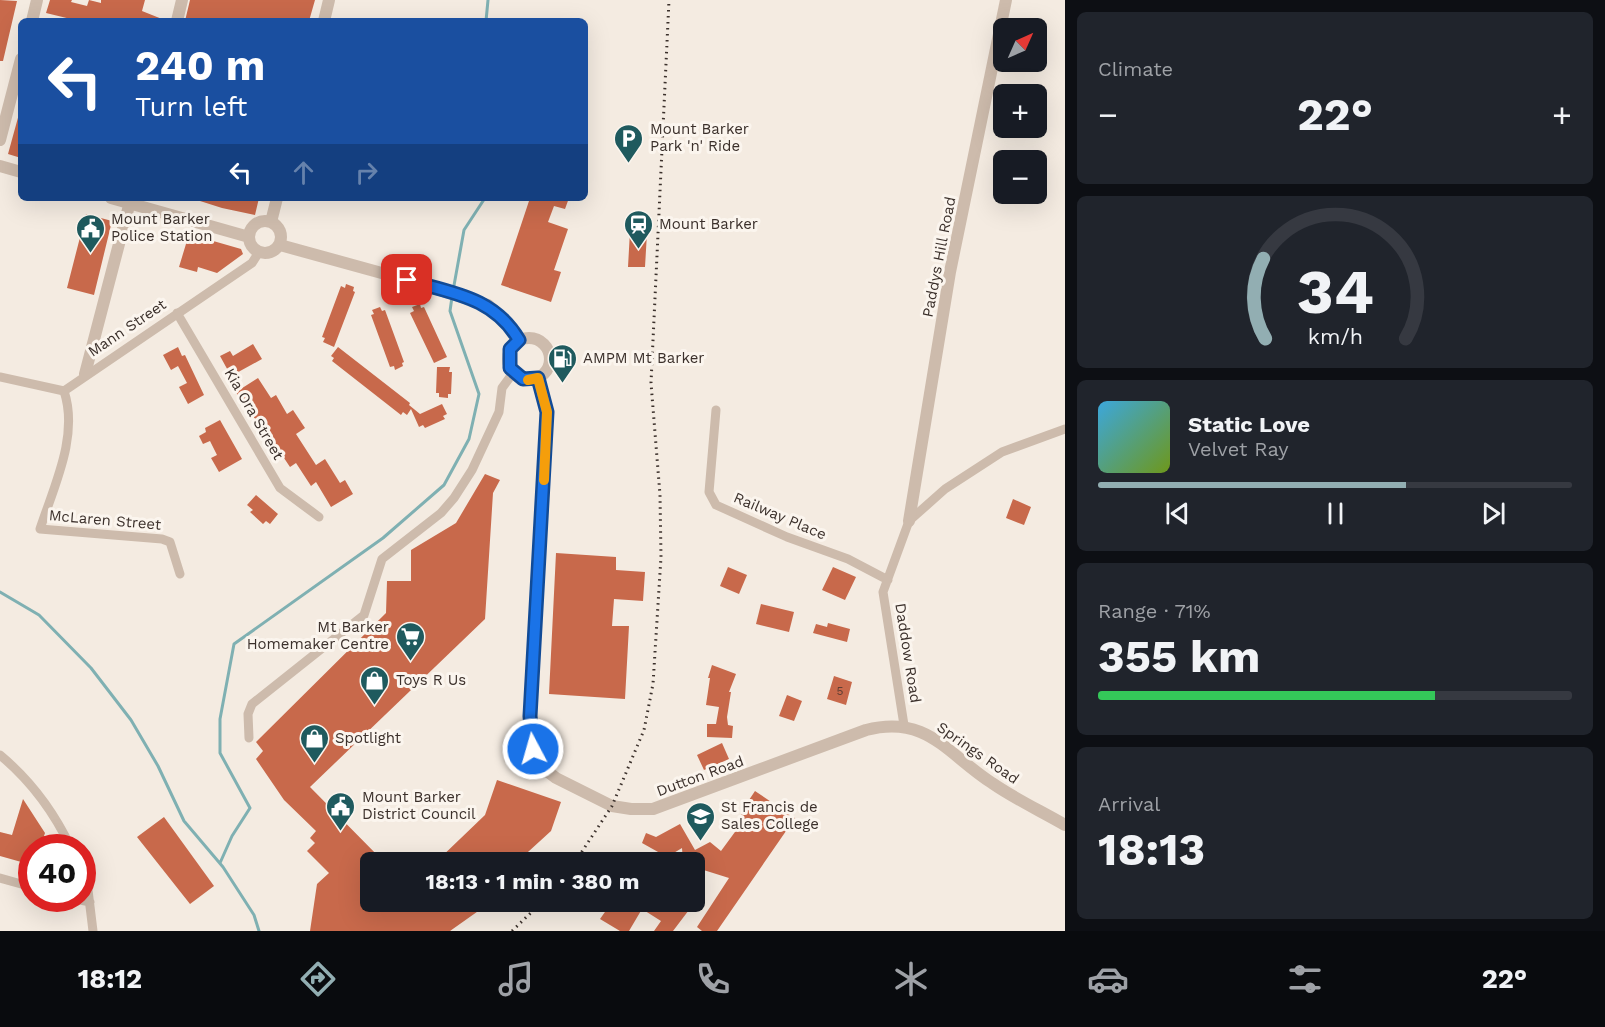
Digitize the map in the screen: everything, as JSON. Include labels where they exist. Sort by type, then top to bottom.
[{"type":"street","points":[[27,18],[30,0]]},
{"type":"street","points":[[33,18],[38,0]]},
{"type":"street","points":[[178,18],[182,0]]},
{"type":"street","points":[[325,18],[329,0]]},
{"type":"street","name":"Paddys Hill Road","points":[[909,521],[950,273],[1006,0]]},
{"type":"street","points":[[0,140],[18,71]]},
{"type":"street","points":[[0,166],[18,171]]},
{"type":"street","points":[[85,374],[131,201],[249,237]]},
{"type":"street","points":[[271,222],[276,201]]},
{"type":"street","points":[[271,222],[281,235],[280,245],[272,252],[259,252],[252,247],[249,237],[255,225],[271,222]]},
{"type":"street","points":[[280,245],[488,305],[499,314],[519,340]]},
{"type":"street","name":"Mann Street","points":[[64,391],[85,374],[252,263],[259,252]]},
{"type":"street","name":"Kia Ora Street","points":[[177,312],[280,488],[319,517]]},
{"type":"street","points":[[534,338],[543,343],[549,351],[549,367],[538,378],[527,380],[513,373],[508,355],[519,340],[534,338]]},
{"type":"street","points":[[249,738],[248,714],[252,704],[364,615],[382,559],[403,540],[426,526],[454,498],[491,434],[500,412],[502,388],[513,373]]},
{"type":"street","points":[[0,377],[64,391]]},
{"type":"street","name":"Dutton Road","points":[[538,378],[547,412],[530,716],[533,749],[543,768],[556,778],[612,806],[653,809],[866,730],[885,725],[904,725]]},
{"type":"street","name":"McLaren Street","points":[[64,391],[69,407],[66,450],[40,529],[162,539],[170,543],[180,574]]},
{"type":"street","name":"Railway Place","points":[[716,410],[710,492],[716,505],[787,537],[848,559],[888,580]]},
{"type":"street","name":"Daddow Road","points":[[904,725],[883,592],[909,521],[945,489],[1002,452],[1065,429]]},
{"type":"street","name":"Springs Road","points":[[904,725],[926,734],[991,783],[1065,825]]},
{"type":"street","points":[[0,755],[15,767],[42,799],[59,822],[65,834]]},
{"type":"street","points":[[0,878],[18,883]]},
{"type":"street","points":[[91,912],[93,931]]},
{"type":"building","points":[[0,0],[17,1],[3,61],[0,61]]},
{"type":"building","points":[[50,0],[72,0],[71,2],[87,6],[89,0],[101,3],[101,0],[145,0],[142,11],[160,18],[67,18],[46,13]]},
{"type":"building","points":[[190,0],[315,0],[310,18],[186,18]]},
{"type":"building","points":[[18,118],[18,157],[8,154]]},
{"type":"building","points":[[200,201],[258,201],[255,215]]},
{"type":"building","points":[[529,201],[568,201],[565,209],[554,206],[548,222],[568,229],[554,270],[561,272],[551,302],[501,285]]},
{"type":"building","name":"Mount Barker Police Station","points":[[86,214],[112,221],[94,295],[67,288]]},
{"type":"building","name":"Mount Barker","points":[[635,215],[648,216],[645,267],[628,267],[630,231],[634,231]]},
{"type":"building","points":[[189,234],[241,249],[243,254],[217,273],[198,267],[197,272],[179,267]]},
{"type":"building","points":[[346,284],[354,287],[355,292],[334,347],[323,342],[325,338],[322,337],[341,286],[345,288]]},
{"type":"building","points":[[420,304],[421,308],[424,307],[447,357],[434,363],[410,313],[414,311],[412,307]]},
{"type":"building","points":[[380,307],[382,311],[385,310],[404,362],[403,366],[395,370],[394,366],[390,367],[371,315],[374,314],[372,310]]},
{"type":"building","points":[[253,344],[262,359],[231,376],[220,356],[230,351],[233,356]]},
{"type":"building","points":[[178,347],[182,356],[185,355],[204,395],[188,404],[179,387],[187,383],[178,366],[171,370],[163,355]]},
{"type":"building","points":[[338,347],[410,403],[409,405],[420,414],[442,404],[447,414],[443,416],[445,419],[425,428],[423,425],[419,427],[411,409],[407,415],[403,412],[401,415],[332,361],[334,358],[331,356]]},
{"type":"building","points":[[437,367],[450,367],[449,372],[452,372],[451,394],[448,394],[448,398],[439,397],[439,393],[436,393]]},
{"type":"building","points":[[258,378],[271,398],[276,395],[287,414],[293,410],[305,428],[296,434],[316,465],[325,459],[340,483],[345,480],[353,494],[331,507],[316,482],[311,486],[296,463],[290,467],[276,446],[272,449],[244,400],[241,401],[236,392]]},
{"type":"building","points":[[220,420],[242,459],[219,472],[211,458],[217,455],[210,441],[203,444],[199,436],[206,432],[205,428]]},
{"type":"building","points":[[485,474],[500,480],[493,493],[485,619],[310,787],[374,852],[360,852],[360,912],[477,912],[450,931],[310,931],[317,884],[329,873],[307,851],[315,843],[310,838],[316,831],[284,800],[256,759],[263,751],[256,742],[386,613],[387,581],[411,581],[411,550],[456,523]]},
{"type":"building","points":[[256,495],[278,514],[270,524],[266,521],[263,524],[250,512],[253,510],[247,505]]},
{"type":"building","points":[[1013,499],[1031,507],[1024,525],[1006,518]]},
{"type":"building","points":[[556,553],[616,557],[616,570],[645,572],[643,601],[614,599],[612,626],[629,626],[625,699],[549,694]]},
{"type":"building","points":[[728,567],[747,575],[739,594],[720,586]]},
{"type":"building","points":[[833,567],[856,577],[845,600],[822,590]]},
{"type":"building","points":[[761,604],[794,612],[789,632],[756,624]]},
{"type":"building","points":[[828,623],[850,629],[847,642],[813,633],[816,624],[827,627]]},
{"type":"building","points":[[712,665],[736,674],[729,692],[731,692],[727,717],[728,725],[733,726],[732,738],[707,737],[707,724],[716,724],[719,707],[706,705],[710,678],[708,678]]},
{"type":"building","points":[[834,676],[852,682],[846,705],[827,699]]},
{"type":"building","points":[[787,695],[802,701],[794,721],[779,716]]},
{"type":"building","points":[[722,743],[729,759],[704,770],[697,755]]},
{"type":"building","points":[[497,780],[561,802],[551,831],[528,852],[446,852],[485,815]]},
{"type":"building","points":[[755,791],[795,818],[717,931],[702,931],[697,927],[729,878],[705,870],[705,852],[682,852],[682,848],[675,852],[658,852],[642,843],[646,833],[656,837],[680,824],[695,850],[710,842],[721,851],[743,821],[741,812]]},
{"type":"building","points":[[23,799],[45,833],[18,834],[18,861],[0,856],[0,832],[12,835]]},
{"type":"building","points":[[164,817],[214,886],[190,904],[137,837]]},
{"type":"building","points":[[605,912],[640,912],[629,931],[620,931],[600,919]]},
{"type":"building","points":[[647,912],[687,912],[673,931],[654,931],[661,921]]},
{"type":"waterway","points":[[486,18],[488,0]]},
{"type":"waterway","points":[[453,291],[464,230],[483,201]]},
{"type":"waterway","points":[[220,863],[232,836],[250,808],[220,753],[220,719],[234,644],[383,538],[444,485],[469,439],[479,394],[450,311],[452,297]]},
{"type":"waterway","points":[[0,592],[39,615],[91,668],[131,720],[158,766],[184,821],[223,867],[254,915],[259,931]]},
{"type":"railway","points":[[582,852],[612,806],[644,730],[653,684],[661,557],[660,495],[651,383],[669,0]]},
{"type":"railway","points":[[512,931],[532,912]]},
{"type":"slow traffic","points":[[528,380],[538,378],[547,412],[544,480]]},
{"type":"place","name":"Mount Barker Park 'n' Ride","points":[[629,164]]},
{"type":"place","name":"Mount Barker","points":[[638,250]]},
{"type":"place","name":"Mount Barker Police Station","points":[[90,254]]},
{"type":"place","name":"AMPM Mt Barker","points":[[562,384]]},
{"type":"place","name":"Mt Barker Homemaker Centre","points":[[410,662]]},
{"type":"place","name":"Toys R Us","points":[[375,706]]},
{"type":"place","name":"Spotlight","points":[[314,764]]},
{"type":"place","name":"Mount Barker District Council","points":[[341,832]]},
{"type":"place","name":"St Francis de Sales College","points":[[700,842]]},
{"type":"route","points":[[407,280],[488,305],[499,314],[519,340],[510,349],[508,355],[510,368],[519,378],[531,380],[538,378],[542,391],[547,412],[530,716],[533,749]]}]
